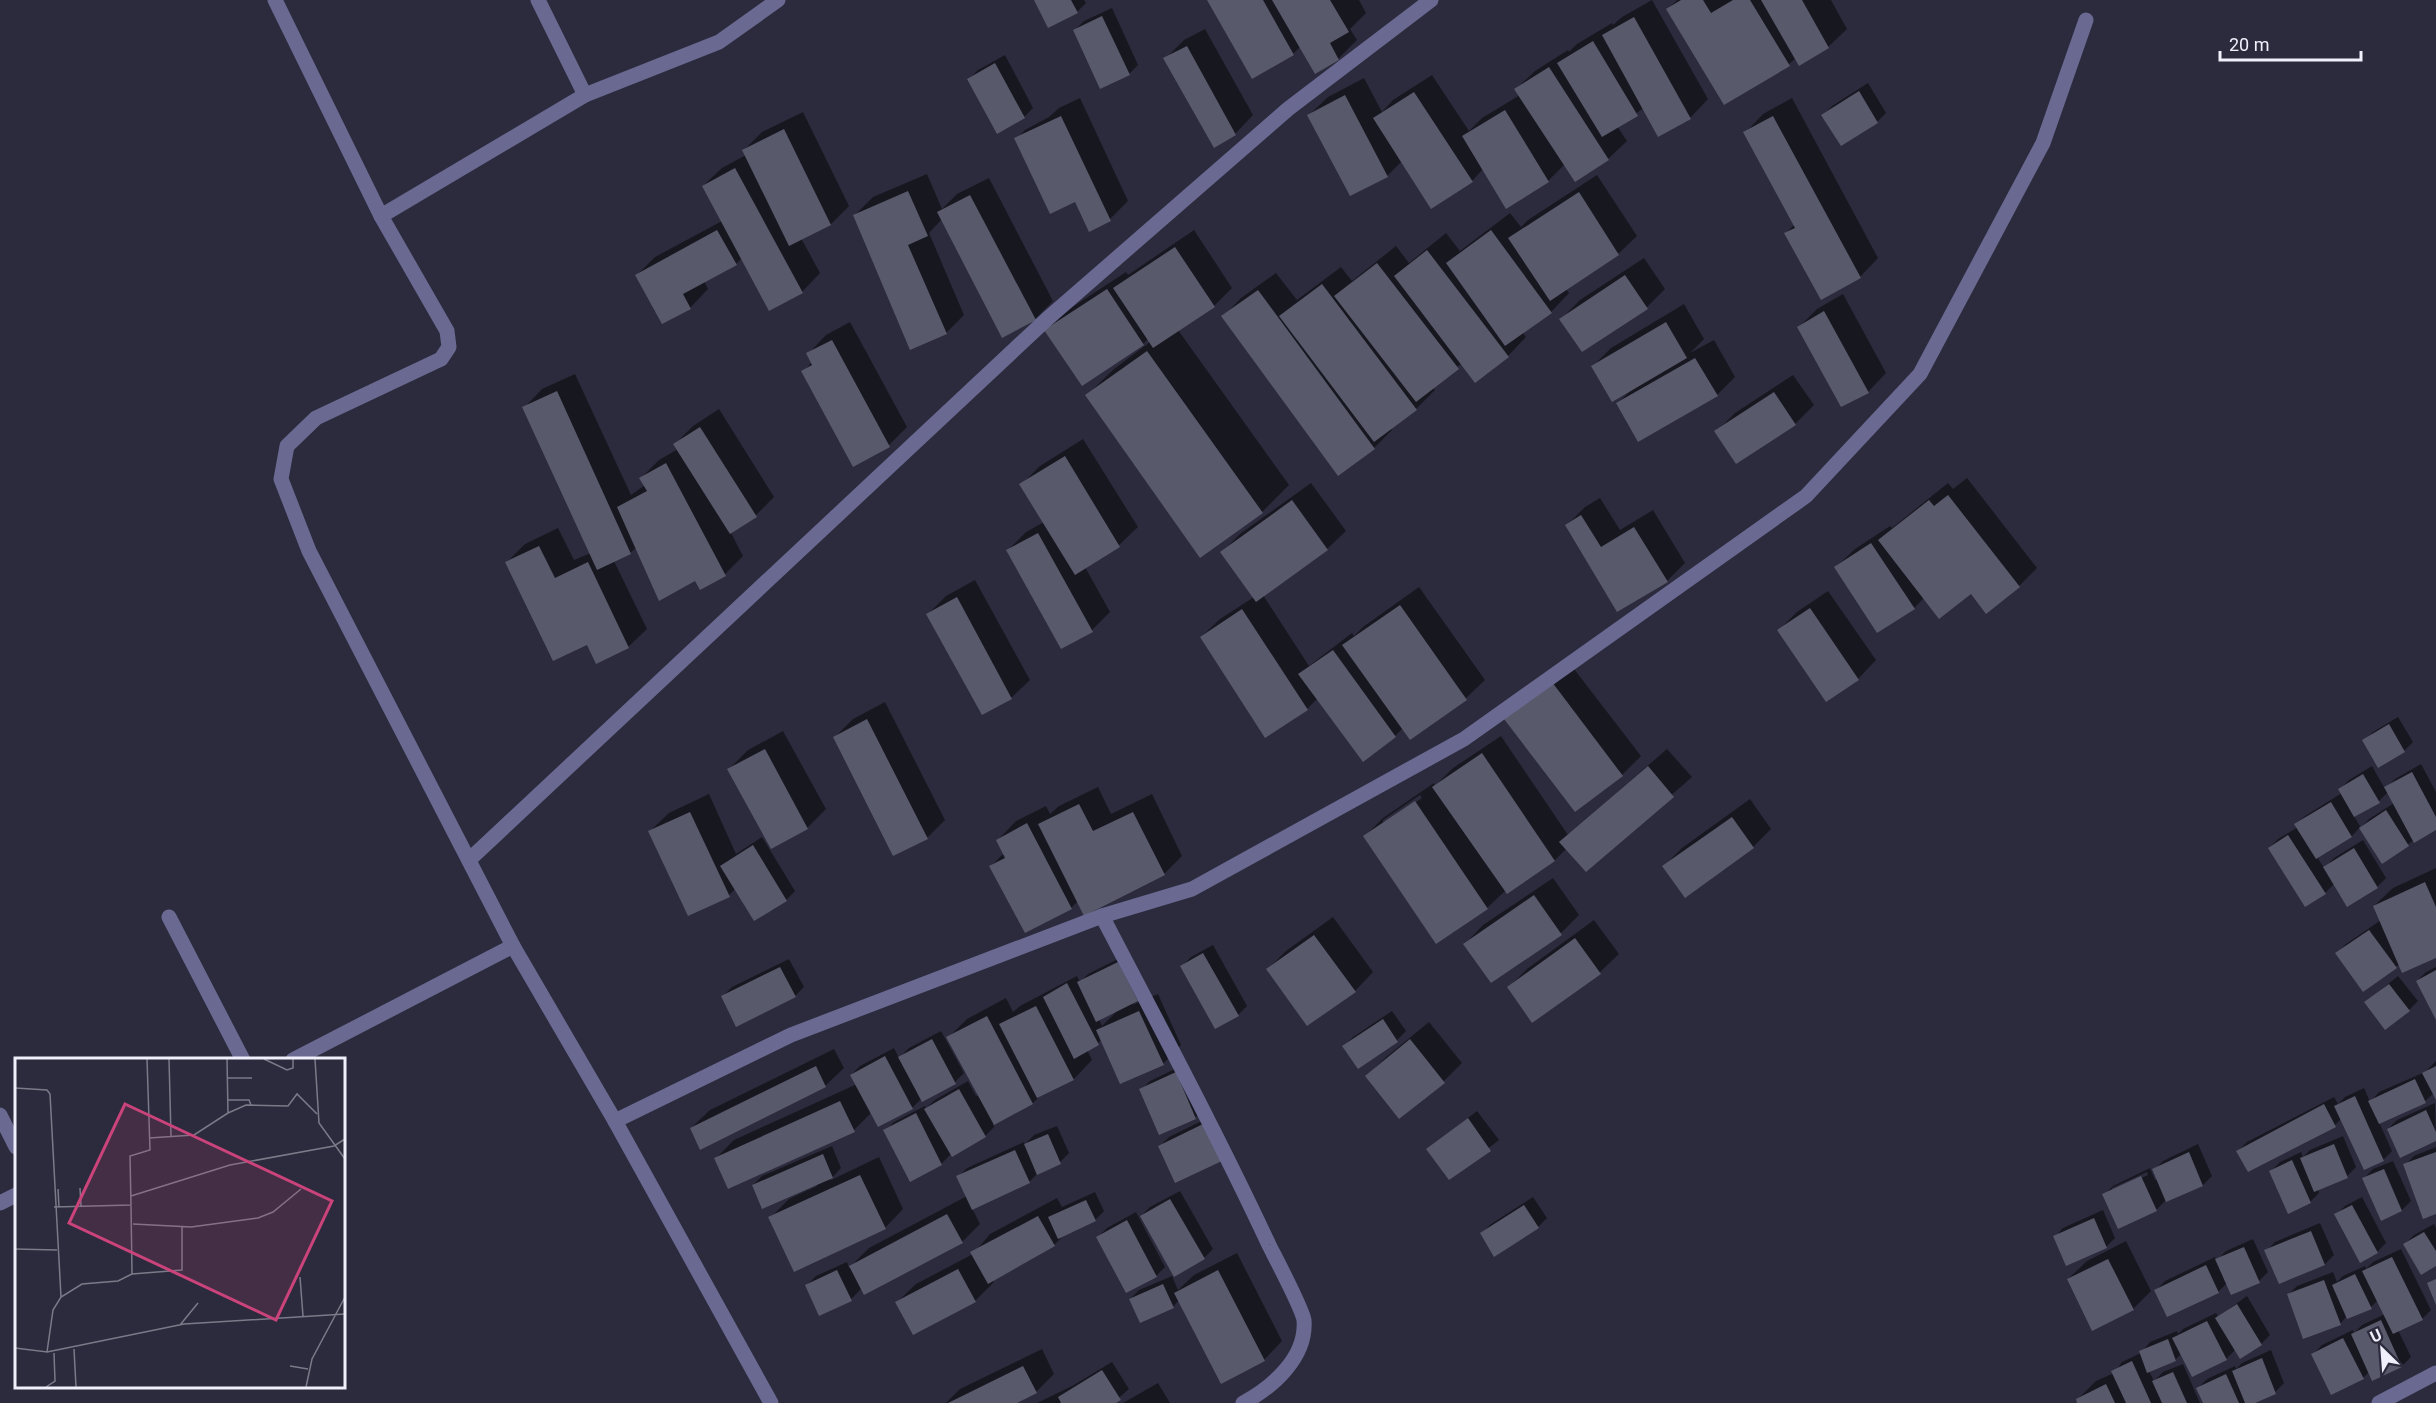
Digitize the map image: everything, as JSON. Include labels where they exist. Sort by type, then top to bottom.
[{"type":"street","points":[[275,0],[381,216],[447,331],[448,347],[441,359],[316,418],[287,446],[281,479],[309,551],[513,946],[615,1121],[771,1403]]},
{"type":"street","points":[[538,0],[585,95]]},
{"type":"street","points":[[381,216],[585,95],[719,42],[778,0]]},
{"type":"street","points":[[469,860],[1047,318],[1288,110],[1431,0]]},
{"type":"street","points":[[615,1121],[791,1035],[1102,916],[1192,889],[1464,739],[1806,496],[1920,374],[2043,143],[2086,20]]},
{"type":"street","points":[[1102,916],[1239,1180],[1304,1319],[1299,1352],[1286,1370],[1243,1403]]},
{"type":"street","points":[[169,917],[242,1058]]},
{"type":"street","points":[[295,1058],[513,946]]},
{"type":"street","points":[[0,1115],[15,1145]]},
{"type":"street","points":[[0,1203],[15,1196]]},
{"type":"street","points":[[2379,1403],[2436,1373]]},
{"type":"building","points":[[1034,0],[1071,0],[1078,13],[1048,28]]},
{"type":"building","points":[[1207,0],[1263,0],[1294,55],[1252,79]]},
{"type":"building","points":[[1272,0],[1330,0],[1349,32],[1330,43],[1339,60],[1315,74]]},
{"type":"building","points":[[1681,0],[1703,0],[1711,13],[1733,0],[1750,0],[1790,66],[1724,105],[1666,9]]},
{"type":"building","points":[[1761,0],[1802,0],[1829,48],[1799,66]]},
{"type":"building","points":[[1102,16],[1130,75],[1100,89],[1073,30]]},
{"type":"building","points":[[1634,17],[1691,119],[1658,137],[1602,35]]},
{"type":"building","points":[[1593,41],[1638,116],[1602,137],[1557,63]]},
{"type":"building","points":[[1187,46],[1236,135],[1214,148],[1163,58]]},
{"type":"building","points":[[995,63],[1025,118],[997,134],[967,79]]},
{"type":"building","points":[[1549,67],[1609,160],[1575,182],[1514,89]]},
{"type":"building","points":[[1859,91],[1878,123],[1841,146],[1821,115]]},
{"type":"building","points":[[1414,92],[1473,182],[1431,209],[1373,118]]},
{"type":"building","points":[[1345,95],[1388,177],[1350,196],[1307,115]]},
{"type":"building","points":[[1505,110],[1549,182],[1506,209],[1462,136]]},
{"type":"building","points":[[1061,116],[1111,221],[1089,232],[1075,202],[1050,214],[1014,138]]},
{"type":"building","points":[[1773,116],[1861,278],[1821,300],[1784,233],[1795,228],[1743,132]]},
{"type":"building","points":[[784,129],[831,225],[789,246],[742,150]]},
{"type":"building","points":[[735,168],[803,293],[769,311],[702,186]]},
{"type":"building","points":[[908,191],[928,236],[908,245],[947,334],[910,350],[853,215]]},
{"type":"building","points":[[1579,192],[1619,255],[1550,301],[1508,238]]},
{"type":"building","points":[[970,195],[1036,320],[1002,338],[937,212]]},
{"type":"building","points":[[717,230],[737,265],[683,294],[691,309],[662,324],[635,275]]},
{"type":"building","points":[[1491,230],[1552,313],[1505,346],[1446,263]]},
{"type":"building","points":[[1175,247],[1215,307],[1153,348],[1113,288]]},
{"type":"building","points":[[1427,250],[1509,357],[1475,383],[1394,276]]},
{"type":"building","points":[[1377,263],[1459,369],[1416,402],[1334,296]]},
{"type":"building","points":[[1625,275],[1648,309],[1582,352],[1559,319]]},
{"type":"building","points":[[1322,284],[1417,410],[1374,442],[1279,316]]},
{"type":"building","points":[[1107,289],[1144,345],[1082,386],[1044,330]]},
{"type":"building","points":[[1258,290],[1375,449],[1338,476],[1221,316]]},
{"type":"building","points":[[1824,311],[1869,393],[1841,407],[1797,327]]},
{"type":"building","points":[[1666,322],[1687,358],[1612,402],[1591,366]]},
{"type":"building","points":[[832,340],[890,447],[853,467],[801,371],[812,365],[806,353]]},
{"type":"building","points":[[1147,351],[1263,513],[1200,558],[1085,395]]},
{"type":"building","points":[[1695,358],[1718,396],[1638,442],[1616,403]]},
{"type":"building","points":[[557,391],[631,554],[597,570],[522,407]]},
{"type":"building","points":[[1774,392],[1796,425],[1736,464],[1714,431]]},
{"type":"building","points":[[700,427],[757,517],[730,534],[673,444]]},
{"type":"building","points":[[1065,456],[1120,547],[1075,575],[1019,484]]},
{"type":"building","points":[[666,463],[726,576],[700,590],[695,581],[659,601],[617,507],[647,491],[639,478]]},
{"type":"building","points":[[1948,495],[2020,587],[1986,614],[1971,594],[1939,619],[1878,540],[1929,500],[1934,506]]},
{"type":"building","points":[[1292,500],[1328,550],[1256,602],[1220,552]]},
{"type":"building","points":[[1581,515],[1601,547],[1634,527],[1668,582],[1617,612],[1565,525]]},
{"type":"building","points":[[1038,533],[1093,632],[1061,649],[1006,550]]},
{"type":"building","points":[[1871,543],[1915,609],[1877,633],[1834,567]]},
{"type":"building","points":[[539,546],[555,578],[588,562],[629,648],[596,664],[587,645],[553,661],[505,562]]},
{"type":"building","points":[[957,597],[1012,699],[982,715],[926,614]]},
{"type":"building","points":[[1400,605],[1467,700],[1410,740],[1342,645]]},
{"type":"building","points":[[1810,608],[1859,680],[1826,702],[1777,630]]},
{"type":"building","points":[[1242,609],[1308,710],[1265,738],[1200,637]]},
{"type":"building","points":[[1333,650],[1396,737],[1363,762],[1298,674]]},
{"type":"building","points":[[1552,682],[1623,776],[1575,812],[1504,719]]},
{"type":"building","points":[[867,719],[928,839],[893,856],[833,737]]},
{"type":"building","points":[[2389,724],[2405,752],[2378,768],[2362,740]]},
{"type":"building","points":[[765,749],[808,829],[771,849],[727,769]]},
{"type":"building","points":[[1482,753],[1555,861],[1507,894],[1432,787]]},
{"type":"building","points":[[1648,766],[1674,797],[1586,872],[1559,842]]},
{"type":"building","points":[[2412,772],[2436,817],[2436,830],[2414,843],[2384,787]]},
{"type":"building","points":[[2363,774],[2380,803],[2354,817],[2338,789]]},
{"type":"building","points":[[1415,801],[1488,909],[1436,944],[1363,836]]},
{"type":"building","points":[[2331,802],[2352,837],[2316,859],[2294,824]]},
{"type":"building","points":[[1079,804],[1093,831],[1133,812],[1165,875],[1084,916],[1038,824]]},
{"type":"building","points":[[2386,810],[2409,846],[2382,864],[2359,828]]},
{"type":"building","points":[[690,812],[730,897],[688,916],[648,831]]},
{"type":"building","points":[[1732,817],[1754,848],[1685,898],[1662,866]]},
{"type":"building","points":[[1027,823],[1072,909],[1025,933],[989,866],[1005,858],[996,840]]},
{"type":"building","points":[[2288,835],[2326,894],[2305,907],[2268,848]]},
{"type":"building","points":[[753,845],[787,901],[754,921],[720,866]]},
{"type":"building","points":[[2354,848],[2378,888],[2347,907],[2323,867]]},
{"type":"building","points":[[2425,882],[2436,907],[2436,958],[2402,973],[2373,906]]},
{"type":"building","points":[[1534,895],[1562,935],[1491,983],[1463,944]]},
{"type":"building","points":[[2369,930],[2397,968],[2363,992],[2335,953]]},
{"type":"building","points":[[1314,935],[1356,992],[1307,1026],[1266,969]]},
{"type":"building","points":[[1575,938],[1601,974],[1532,1023],[1507,987]]},
{"type":"building","points":[[1203,953],[1239,1016],[1215,1029],[1180,966]]},
{"type":"building","points":[[1118,962],[1138,1001],[1096,1022],[1077,982]]},
{"type":"building","points":[[780,967],[796,997],[736,1027],[721,996]]},
{"type":"building","points":[[2436,970],[2436,1020],[2416,981]]},
{"type":"building","points":[[1067,983],[1099,1045],[1074,1059],[1043,997]]},
{"type":"building","points":[[2389,984],[2410,1011],[2385,1030],[2364,1002]]},
{"type":"building","points":[[1036,1006],[1074,1080],[1037,1098],[999,1024]]},
{"type":"building","points":[[1139,1011],[1164,1065],[1120,1084],[1096,1030]]},
{"type":"building","points":[[987,1016],[1033,1104],[994,1125],[946,1037]]},
{"type":"building","points":[[1383,1019],[1398,1042],[1358,1069],[1342,1046]]},
{"type":"building","points":[[932,1039],[956,1084],[922,1102],[898,1057]]},
{"type":"building","points":[[1410,1039],[1445,1083],[1399,1119],[1365,1076]]},
{"type":"building","points":[[885,1056],[913,1109],[878,1127],[850,1075]]},
{"type":"building","points":[[816,1066],[826,1087],[700,1150],[690,1128]]},
{"type":"building","points":[[2436,1066],[2436,1100],[2422,1073]]},
{"type":"building","points":[[1176,1072],[1196,1119],[1159,1135],[1139,1089]]},
{"type":"building","points":[[2415,1079],[2426,1103],[2379,1124],[2368,1101]]},
{"type":"building","points":[[959,1089],[986,1137],[952,1157],[924,1109]]},
{"type":"building","points":[[2355,1096],[2384,1161],[2364,1170],[2334,1106]]},
{"type":"building","points":[[840,1101],[855,1132],[728,1189],[714,1158]]},
{"type":"building","points":[[2324,1104],[2336,1127],[2248,1172],[2236,1151]]},
{"type":"building","points":[[2426,1110],[2436,1132],[2436,1141],[2400,1158],[2387,1129]]},
{"type":"building","points":[[916,1113],[942,1165],[910,1182],[883,1130]]},
{"type":"building","points":[[1468,1118],[1491,1151],[1449,1180],[1426,1149]]},
{"type":"building","points":[[1205,1123],[1222,1161],[1175,1183],[1158,1146]]},
{"type":"building","points":[[1048,1134],[1061,1164],[1037,1175],[1024,1144]]},
{"type":"building","points":[[2334,1144],[2348,1178],[2314,1192],[2300,1158]]},
{"type":"building","points":[[1015,1150],[1030,1183],[972,1210],[956,1176]]},
{"type":"building","points":[[2189,1152],[2203,1186],[2166,1202],[2152,1169]]},
{"type":"building","points":[[2436,1152],[2436,1214],[2423,1219],[2403,1164]]},
{"type":"building","points":[[823,1154],[833,1178],[762,1209],[752,1185]]},
{"type":"building","points":[[2292,1160],[2311,1203],[2288,1214],[2269,1171]]},
{"type":"building","points":[[2384,1169],[2402,1211],[2381,1221],[2362,1178]]},
{"type":"building","points":[[860,1175],[886,1229],[794,1272],[768,1217]]},
{"type":"building","points":[[2141,1176],[2157,1211],[2118,1229],[2102,1194]]},
{"type":"building","points":[[1170,1199],[1205,1259],[1174,1277],[1140,1216]]},
{"type":"building","points":[[1086,1200],[1096,1221],[1058,1239],[1048,1217]]},
{"type":"building","points":[[1524,1205],[1539,1228],[1494,1257],[1480,1233]]},
{"type":"building","points":[[2352,1205],[2378,1253],[2360,1263],[2334,1214]]},
{"type":"building","points":[[947,1214],[963,1243],[864,1295],[849,1266]]},
{"type":"building","points":[[1038,1216],[1055,1246],[988,1284],[970,1252]]},
{"type":"building","points":[[2094,1218],[2107,1248],[2066,1266],[2053,1236]]},
{"type":"building","points":[[1127,1220],[1157,1277],[1126,1293],[1096,1237]]},
{"type":"building","points":[[2311,1231],[2325,1265],[2279,1284],[2264,1250]]},
{"type":"building","points":[[2424,1232],[2436,1251],[2436,1266],[2421,1275],[2403,1244]]},
{"type":"building","points":[[2244,1247],[2260,1283],[2231,1295],[2215,1259]]},
{"type":"building","points":[[2392,1257],[2423,1320],[2393,1334],[2362,1271]]},
{"type":"building","points":[[2108,1259],[2134,1310],[2092,1331],[2067,1279]]},
{"type":"building","points":[[2206,1265],[2219,1293],[2167,1317],[2154,1290]]},
{"type":"building","points":[[958,1269],[976,1302],[913,1335],[895,1302]]},
{"type":"building","points":[[837,1270],[852,1301],[819,1316],[805,1285]]},
{"type":"building","points":[[1218,1270],[1265,1361],[1221,1384],[1174,1293]]},
{"type":"building","points":[[2355,1274],[2372,1309],[2347,1319],[2332,1285]]},
{"type":"building","points":[[2436,1279],[2436,1305],[2427,1283]]},
{"type":"building","points":[[2324,1280],[2341,1325],[2303,1339],[2287,1294]]},
{"type":"building","points":[[1163,1284],[1174,1308],[1140,1323],[1129,1299]]},
{"type":"building","points":[[2237,1304],[2262,1345],[2240,1359],[2215,1318]]},
{"type":"building","points":[[2381,1320],[2402,1367],[2372,1381],[2351,1334]]},
{"type":"building","points":[[2207,1321],[2227,1360],[2192,1377],[2172,1338]]},
{"type":"building","points":[[2343,1338],[2364,1379],[2331,1395],[2311,1354]]},
{"type":"building","points":[[2168,1339],[2176,1361],[2147,1373],[2139,1351]]},
{"type":"building","points":[[2262,1358],[2276,1394],[2255,1403],[2245,1403],[2232,1371]]},
{"type":"building","points":[[2132,1361],[2151,1403],[2126,1403],[2111,1371]]},
{"type":"building","points":[[1023,1366],[1037,1393],[1017,1403],[948,1403]]},
{"type":"building","points":[[1102,1370],[1121,1400],[1116,1403],[1061,1403],[1058,1397]]},
{"type":"building","points":[[2173,1372],[2187,1403],[2162,1403],[2152,1381]]},
{"type":"building","points":[[2226,1374],[2239,1403],[2203,1403],[2196,1388]]},
{"type":"building","points":[[2106,1384],[2115,1403],[2077,1403],[2076,1399]]}]
